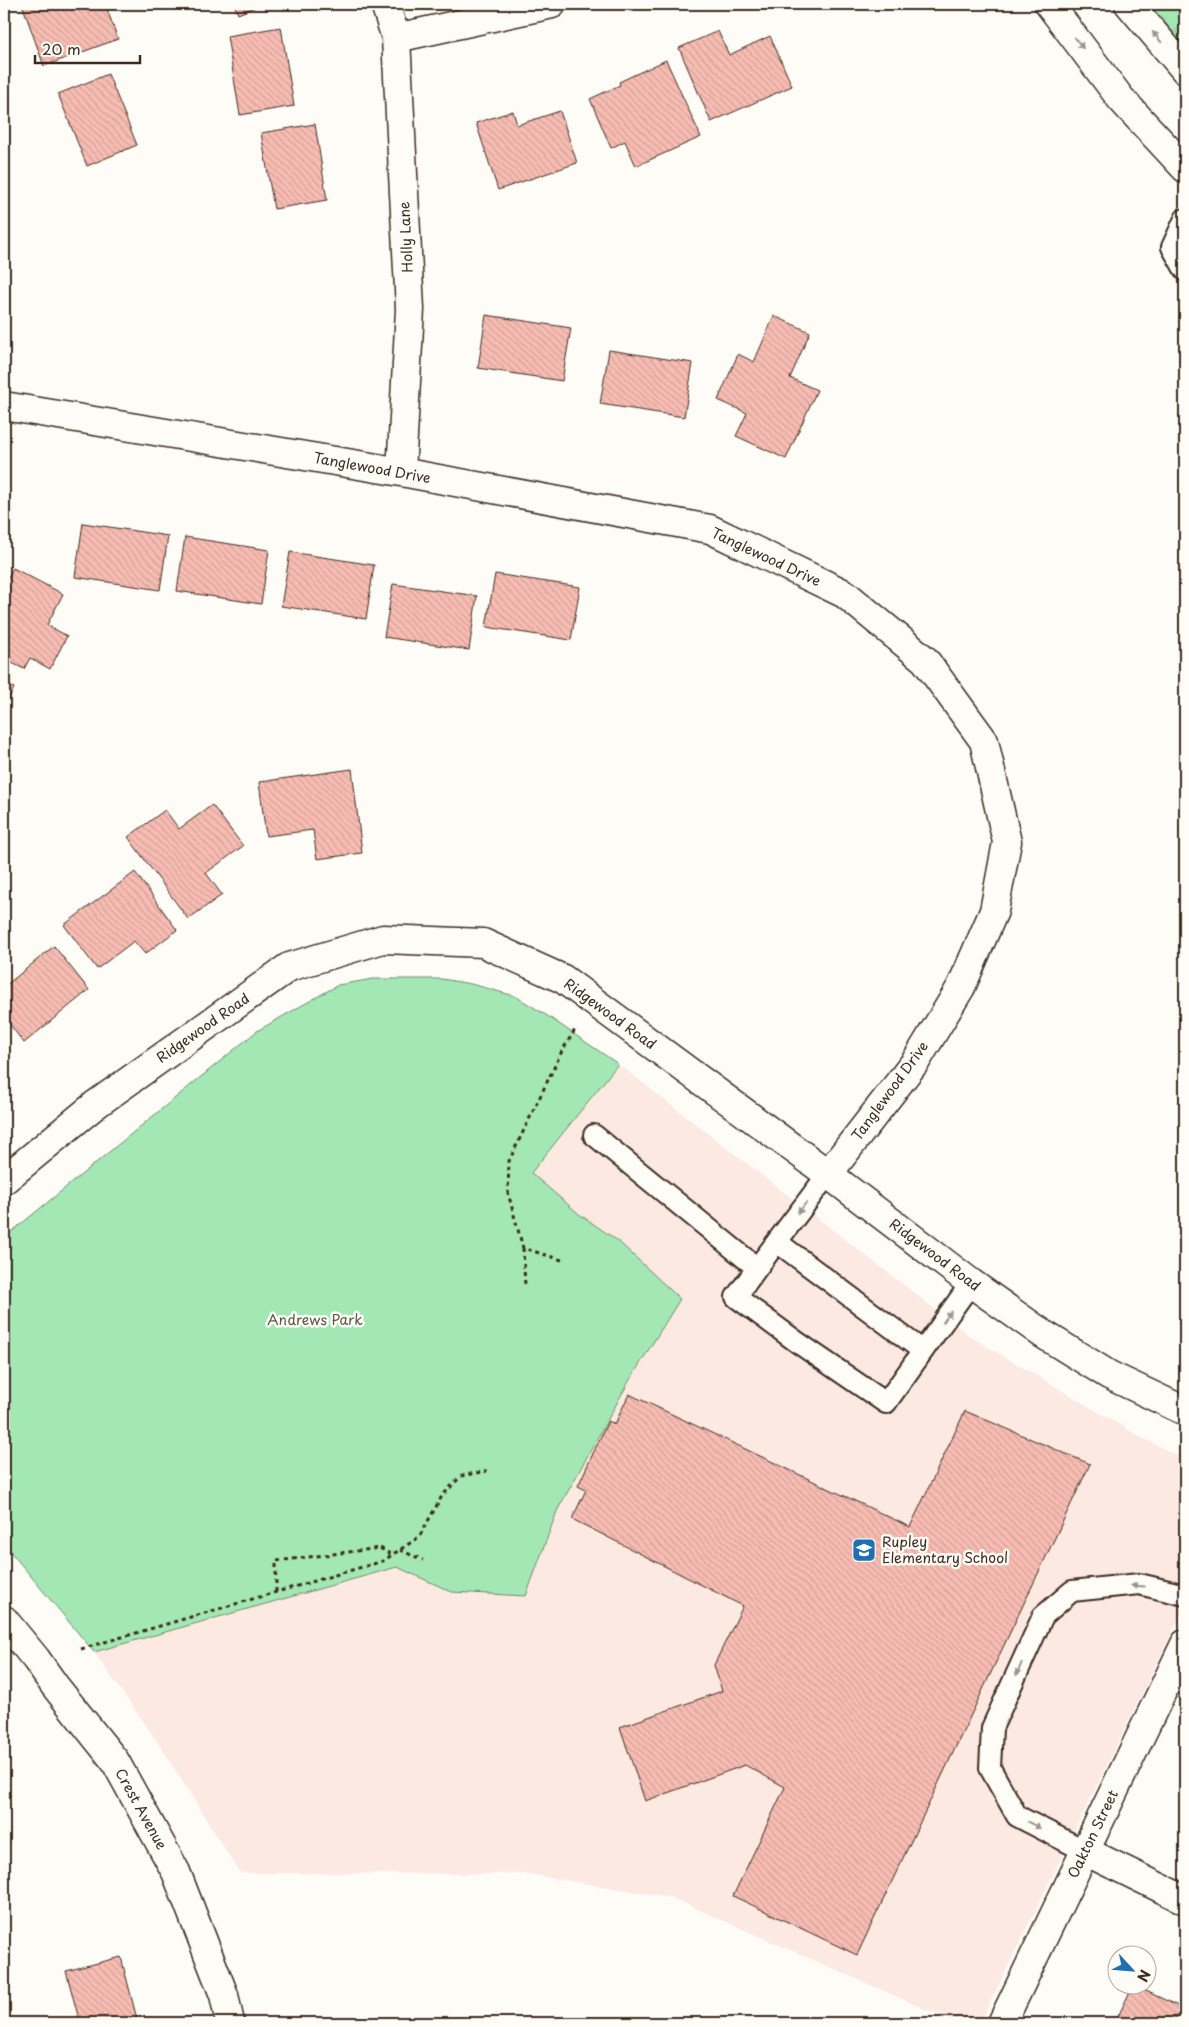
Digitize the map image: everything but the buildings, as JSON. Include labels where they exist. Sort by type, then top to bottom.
[{"type":"street","name":"Holly Lane","points":[[385,4],[396,38],[410,309],[400,472]]},
{"type":"street","points":[[396,38],[552,4]]},
{"type":"street","points":[[1049,4],[1121,99],[1185,168]]},
{"type":"street","points":[[1129,4],[1185,70]]},
{"type":"street","name":"Tanglewood Drive","points":[[4,406],[400,472],[710,529],[845,594],[925,660],[984,741],[1007,842],[994,911],[961,987],[916,1061],[828,1174]]},
{"type":"street","name":"Ridgewood Road","points":[[4,1180],[95,1104],[289,967],[383,939],[483,944],[563,979],[828,1174],[971,1283],[1043,1334],[1109,1375],[1185,1411]]},
{"type":"street","name":"Crest Avenue","points":[[4,1620],[115,1761],[176,1872],[224,1995],[230,2023]]},
{"type":"street","name":"Oakton Street","points":[[1002,2023],[1185,1644]]},
{"type":"street","points":[[1085,1851],[1185,1900]]},
{"type":"lane","points":[[1185,219],[1172,247],[1185,270]]},
{"type":"lane","points":[[594,1134],[757,1268]]},
{"type":"lane","points":[[828,1174],[736,1297],[797,1342],[886,1403],[971,1283]]},
{"type":"lane","points":[[777,1242],[923,1351]]},
{"type":"lane","points":[[1085,1851],[1017,1816],[990,1768],[992,1728],[1043,1616],[1072,1591],[1139,1584],[1185,1595]]},
{"type":"path","points":[[525,1286],[523,1248],[508,1193],[509,1161],[562,1051],[579,1024]]},
{"type":"path","points":[[523,1248],[562,1260]]},
{"type":"path","points":[[82,1649],[383,1561],[419,1537],[442,1496],[461,1476],[487,1471]]},
{"type":"path","points":[[276,1592],[276,1561],[380,1548],[392,1555]]},
{"type":"path","points":[[400,1550],[423,1560]]},
{"type":"shaded area","name":"Rupley Elementary School","points":[[618,1064],[971,1337],[1139,1436],[1185,1460],[1185,1606],[980,2023],[957,2023],[670,1897],[527,1874],[240,1873],[159,1744],[94,1652],[397,1567],[452,1592],[526,1596],[557,1511],[628,1383],[680,1299],[618,1241],[579,1214],[531,1173]]},
{"type":"green space","points":[[1130,4],[1185,4],[1185,70]]},
{"type":"green space","name":"Andrews Park","points":[[373,979],[442,979],[471,984],[515,996],[618,1064],[531,1173],[579,1214],[618,1241],[680,1299],[628,1383],[557,1511],[526,1596],[452,1592],[397,1567],[94,1652],[4,1544],[4,1238],[257,1031],[338,985]]},
{"type":"place","name":"Rupley Elementary School","points":[[864,1550]]}]
